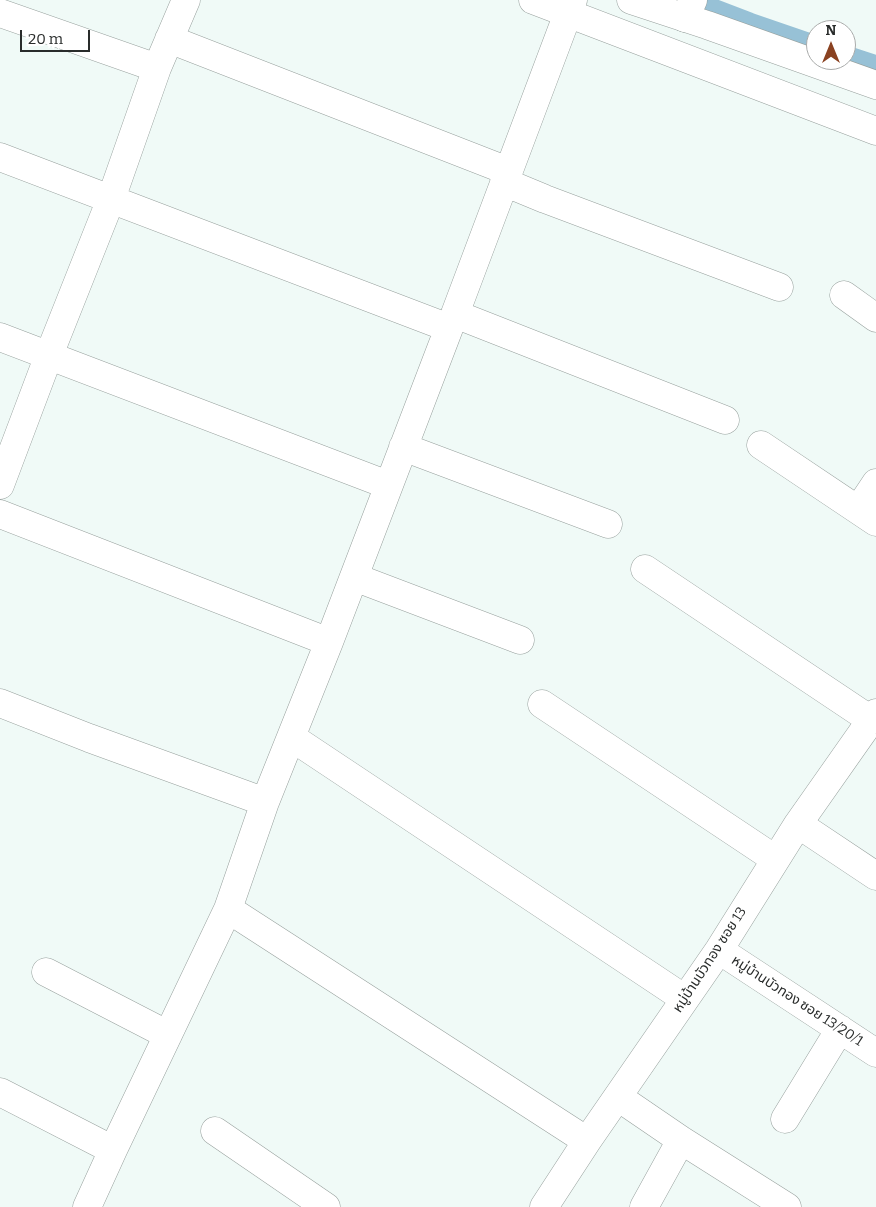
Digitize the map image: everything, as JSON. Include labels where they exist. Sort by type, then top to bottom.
[{"type":"street","points":[[0,485],[111,199],[157,68],[186,0]]},
{"type":"street","points":[[533,0],[570,6],[876,131]]},
{"type":"street","points":[[632,0],[689,8],[707,25],[876,85]]},
{"type":"street","points":[[87,1207],[112,1150],[228,909],[265,802],[354,577],[570,6]]},
{"type":"street","points":[[0,13],[157,68]]},
{"type":"street","points":[[169,40],[506,177],[555,203],[779,287]]},
{"type":"street","points":[[0,157],[111,199],[725,420]]},
{"type":"street","points":[[844,295],[876,318]]},
{"type":"street","points":[[0,336],[388,485]]},
{"type":"street","points":[[761,445],[867,516],[876,483]]},
{"type":"street","points":[[403,447],[608,524]]},
{"type":"street","points":[[0,514],[329,642]]},
{"type":"street","points":[[644,569],[874,717]]},
{"type":"street","points":[[354,577],[520,640]]},
{"type":"street","points":[[0,703],[265,802]]},
{"type":"street","points":[[542,704],[775,859]]},
{"type":"street","name":"หมู่บ้านบัวทอง ซอย 13","points":[[544,1207],[587,1141],[719,950],[798,824],[874,717]]},
{"type":"street","points":[[291,737],[685,999]]},
{"type":"street","points":[[798,824],[876,876]]},
{"type":"street","points":[[228,909],[587,1141]]},
{"type":"street","name":"หมู่บ้านบัวทอง ซอย 13/20/1","points":[[719,950],[876,1053]]},
{"type":"street","points":[[46,972],[168,1035]]},
{"type":"street","points":[[785,1119],[840,1029]]},
{"type":"street","points":[[0,1092],[112,1150]]},
{"type":"street","points":[[618,1097],[681,1140],[787,1207]]},
{"type":"street","points":[[215,1131],[326,1207]]},
{"type":"street","points":[[644,1207],[681,1140]]},
{"type":"waterway","points":[[684,0],[806,45]]},
{"type":"waterway","points":[[856,61],[876,68]]}]
